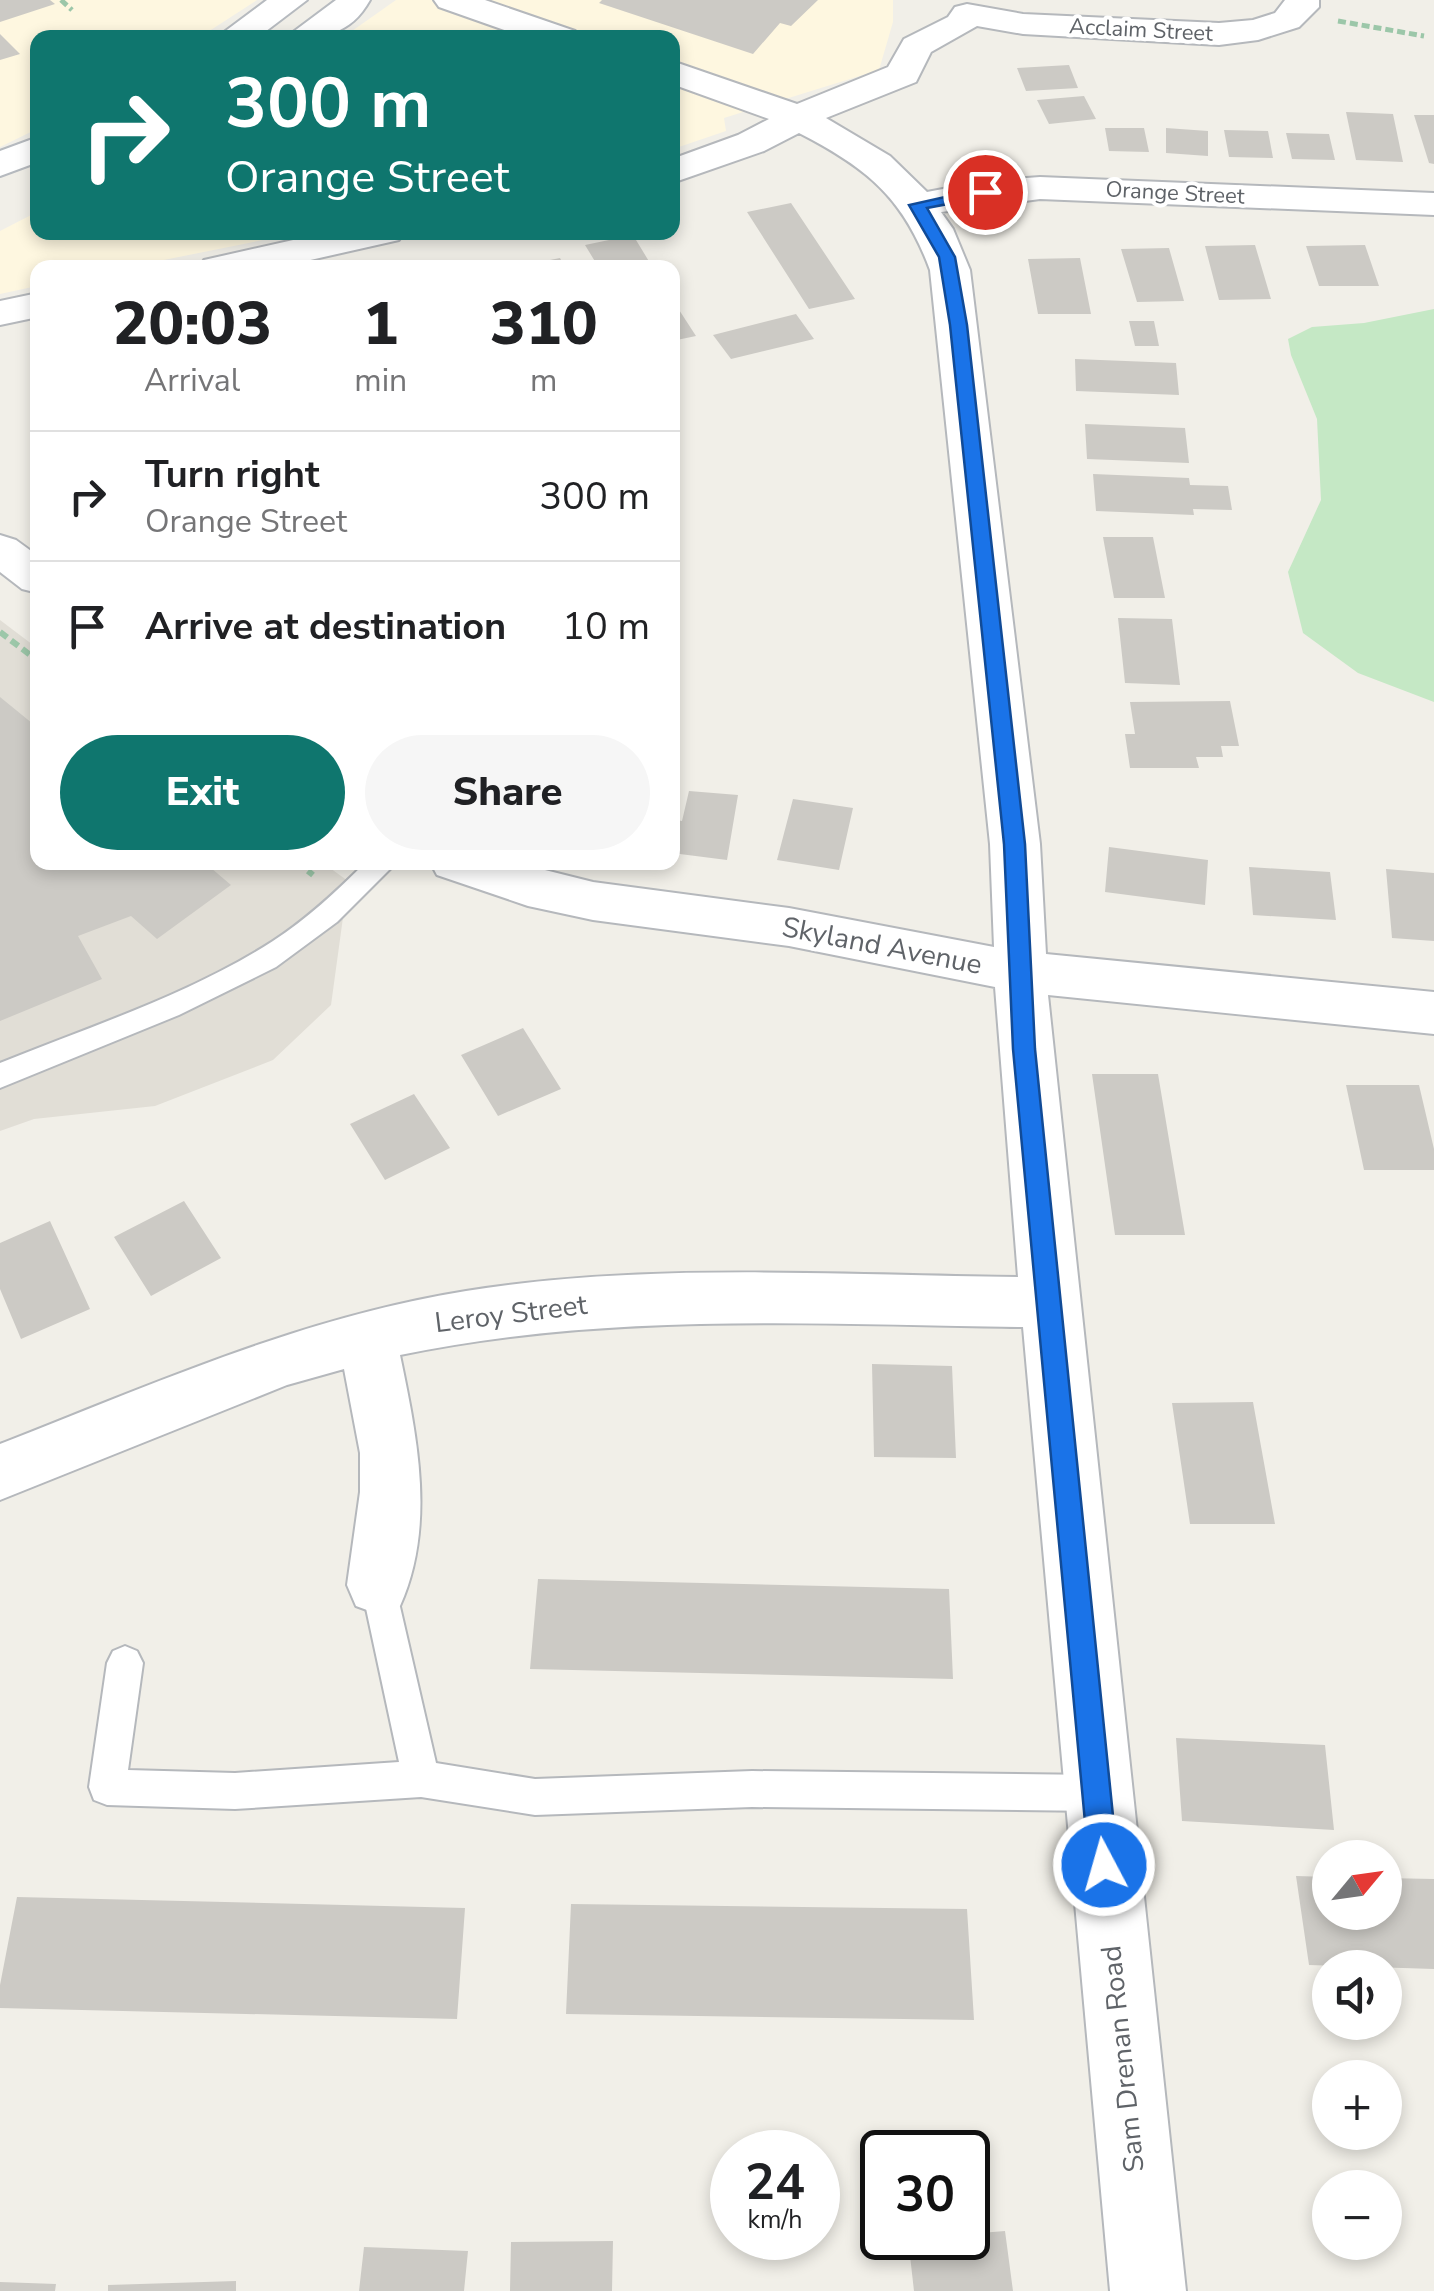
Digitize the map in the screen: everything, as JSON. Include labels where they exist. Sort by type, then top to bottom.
[{"type":"street","points":[[245,30],[290,0]]},
{"type":"street","points":[[315,30],[348,9],[353,0]]},
{"type":"street","points":[[451,0],[539,30]]},
{"type":"street","name":"Acclaim Street","points":[[795,118],[903,74],[916,46],[960,24],[967,14],[1024,24],[1219,34],[1258,30],[1287,20],[1302,7],[1315,9]]},
{"type":"street","name":"Sam Drenan Road","points":[[680,74],[722,87],[795,118],[867,158],[917,205],[947,257],[955,292],[1015,844],[1020,972],[1048,1302],[1148,2291]]},
{"type":"street","points":[[680,169],[751,143],[795,118]]},
{"type":"street","points":[[0,165],[30,152]]},
{"type":"street","name":"Orange Street","points":[[917,205],[985,192],[1040,188],[1434,204]]},
{"type":"street","points":[[255,260],[348,240]]},
{"type":"street","points":[[0,313],[30,307]]},
{"type":"street","points":[[0,550],[30,572]]},
{"type":"street","name":"Skyland Avenue","points":[[478,870],[528,888],[593,901],[773,924],[1020,972],[1434,1013]]},
{"type":"street","name":"Leroy Street","points":[[0,1472],[280,1361],[367,1337],[484,1314],[661,1298],[1048,1302]]},
{"type":"street","points":[[367,1337],[390,1453],[391,1492],[378,1586]]},
{"type":"lane","points":[[0,1076],[202,992],[267,959],[322,920],[375,870]]},
{"type":"lane","points":[[378,1586],[421,1779]]},
{"type":"lane","points":[[125,1663],[107,1787],[235,1791],[421,1779],[535,1797],[752,1789],[1096,1793]]},
{"type":"path","points":[[61,0],[72,10]]},
{"type":"path","points":[[1315,9],[1389,33],[1424,36]]},
{"type":"path","points":[[0,632],[30,655]]},
{"type":"path","points":[[308,870],[322,882]]},
{"type":"shaded area","points":[[0,0],[257,0],[211,30],[30,30],[30,132],[0,147]]},
{"type":"shaded area","points":[[396,0],[893,0],[893,22],[879,70],[724,118],[726,131],[680,147],[680,30],[353,30]]},
{"type":"shaded area","points":[[30,216],[30,240],[263,240],[164,260],[30,260],[30,288],[0,294],[0,231]]},
{"type":"shaded area","points":[[0,620],[30,643],[30,870],[333,870],[348,881],[331,1005],[273,1060],[155,1106],[34,1119],[0,1131]]},
{"type":"green space","points":[[1434,309],[1434,702],[1358,673],[1303,633],[1288,572],[1321,500],[1317,419],[1288,339],[1312,327],[1364,323]]},
{"type":"building","points":[[0,0],[50,0],[55,4],[0,22]]},
{"type":"building","points":[[818,0],[791,26],[780,23],[753,54],[599,3]]},
{"type":"building","points":[[0,34],[20,54],[0,60]]},
{"type":"building","points":[[1069,65],[1078,88],[1026,91],[1017,68]]},
{"type":"building","points":[[1084,96],[1096,119],[1049,124],[1037,100]]},
{"type":"building","points":[[1346,112],[1393,114],[1403,162],[1356,160]]},
{"type":"building","points":[[1414,115],[1434,115],[1434,164],[1429,163]]},
{"type":"building","points":[[1105,128],[1144,128],[1149,152],[1109,151]]},
{"type":"building","points":[[1166,128],[1208,131],[1208,156],[1166,153]]},
{"type":"building","points":[[1224,130],[1268,131],[1273,158],[1229,157]]},
{"type":"building","points":[[1286,133],[1329,134],[1335,160],[1292,159]]},
{"type":"building","points":[[791,203],[855,299],[809,309],[747,212]]},
{"type":"building","points":[[636,240],[648,260],[594,260],[585,245]]},
{"type":"building","points":[[1255,245],[1271,299],[1219,300],[1205,246]]},
{"type":"building","points":[[1365,245],[1379,286],[1319,286],[1306,246]]},
{"type":"building","points":[[1169,248],[1184,301],[1137,302],[1121,249]]},
{"type":"building","points":[[1080,258],[1091,314],[1038,314],[1028,259]]},
{"type":"building","points":[[680,311],[696,336],[680,339]]},
{"type":"building","points":[[796,314],[814,339],[731,359],[713,335]]},
{"type":"building","points":[[1129,321],[1154,321],[1159,346],[1135,346]]},
{"type":"building","points":[[1075,359],[1176,363],[1179,395],[1076,391]]},
{"type":"building","points":[[1085,424],[1185,428],[1189,463],[1087,459]]},
{"type":"building","points":[[1093,474],[1189,478],[1190,485],[1228,486],[1232,510],[1193,509],[1194,515],[1096,511]]},
{"type":"building","points":[[1103,537],[1153,537],[1165,598],[1114,598]]},
{"type":"building","points":[[1118,618],[1172,619],[1180,685],[1125,683]]},
{"type":"building","points":[[0,697],[30,721],[30,870],[213,870],[231,885],[157,939],[131,916],[78,936],[102,979],[0,1021]]},
{"type":"building","points":[[1230,701],[1239,746],[1221,746],[1223,757],[1196,757],[1199,768],[1130,768],[1125,734],[1135,734],[1130,702]]},
{"type":"building","points":[[689,791],[738,795],[727,860],[680,854]]},
{"type":"building","points":[[793,799],[853,808],[839,870],[777,860]]},
{"type":"building","points":[[1109,847],[1208,860],[1205,905],[1105,892]]},
{"type":"building","points":[[1249,867],[1330,872],[1336,920],[1253,915]]},
{"type":"building","points":[[1386,869],[1434,873],[1434,941],[1392,938]]},
{"type":"building","points":[[523,1028],[561,1089],[498,1116],[461,1055]]},
{"type":"building","points":[[1092,1074],[1158,1074],[1185,1235],[1115,1235]]},
{"type":"building","points":[[1346,1085],[1419,1085],[1434,1149],[1434,1170],[1364,1170]]},
{"type":"building","points":[[414,1094],[450,1148],[385,1180],[350,1124]]},
{"type":"building","points":[[184,1201],[221,1258],[151,1296],[114,1237]]},
{"type":"building","points":[[50,1221],[90,1309],[21,1339],[0,1289],[0,1243]]},
{"type":"building","points":[[872,1364],[952,1366],[956,1458],[874,1457]]},
{"type":"building","points":[[1253,1402],[1275,1524],[1190,1524],[1172,1403]]},
{"type":"building","points":[[538,1579],[949,1589],[953,1679],[530,1669]]},
{"type":"building","points":[[1176,1738],[1325,1745],[1334,1830],[1182,1821]]},
{"type":"building","points":[[1296,1876],[1312,1876],[1312,1930],[1402,1930],[1402,1878],[1434,1879],[1434,1969],[1402,1968],[1402,1950],[1312,1950],[1309,1965]]},
{"type":"building","points":[[17,1897],[465,1908],[457,2019],[0,2008],[0,1985]]},
{"type":"building","points":[[571,1904],[967,1909],[974,2020],[566,2014]]},
{"type":"building","points":[[1005,2231],[1013,2291],[914,2291],[910,2260],[990,2260],[990,2232]]},
{"type":"building","points":[[613,2241],[612,2291],[510,2291],[511,2242]]},
{"type":"building","points":[[364,2247],[468,2251],[464,2291],[359,2291]]},
{"type":"building","points":[[236,2281],[236,2291],[108,2291],[108,2285]]},
{"type":"building","points":[[0,2282],[56,2284],[55,2291],[0,2291]]},
{"type":"route","points":[[985,192],[917,205],[930,221],[947,257],[955,292],[1015,844],[1024,1049],[1104,1865]]}]
